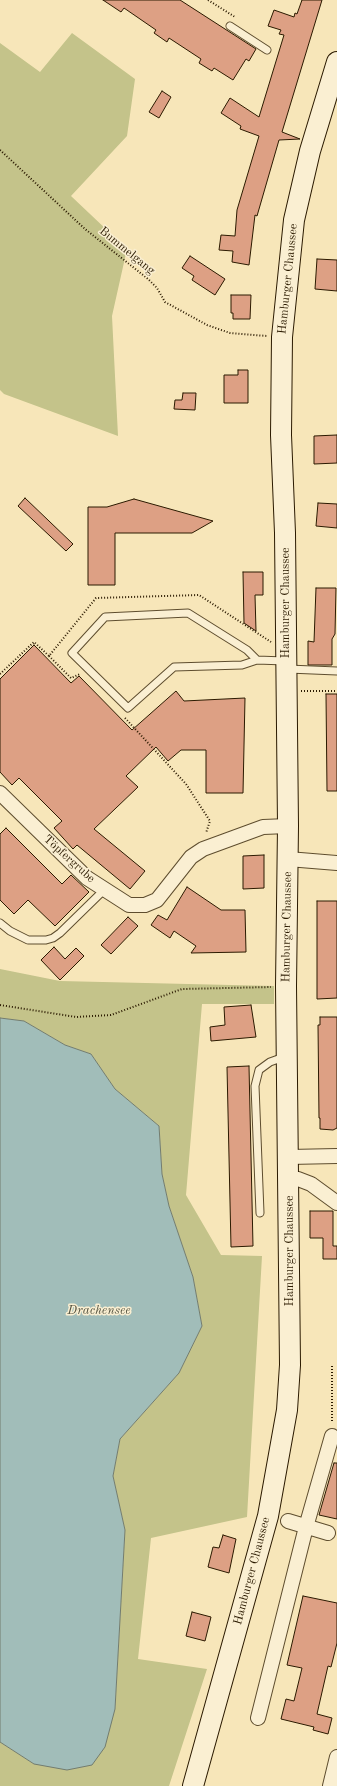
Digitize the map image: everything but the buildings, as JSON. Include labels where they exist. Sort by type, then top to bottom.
[{"type":"main road","name":"Hamburger Chaussee","points":[[193,1786],[278,1518],[283,1433],[290,1365],[288,1056],[286,986],[288,826],[285,530],[281,435],[282,337],[294,220],[310,151],[337,64]]},
{"type":"street","name":"Töpfergrube","points":[[0,794],[87,878],[129,904],[145,905],[157,900],[191,857],[209,847],[263,827],[288,826]]},
{"type":"street","points":[[288,859],[337,863]]},
{"type":"street","points":[[289,1157],[337,1156]]},
{"type":"street","points":[[289,1178],[298,1179],[311,1184],[337,1203]]},
{"type":"street","points":[[258,1718],[306,1527],[332,1436]]},
{"type":"street","points":[[278,1518],[332,1534]]},
{"type":"street","points":[[330,1786],[337,1757]]},
{"type":"lane","points":[[230,26],[267,50]]},
{"type":"lane","points":[[257,660],[247,650],[188,613],[105,617],[72,653],[128,708],[174,666],[242,665],[257,660],[337,671]]},
{"type":"lane","points":[[0,923],[10,932],[28,940],[46,940],[53,938],[60,934],[105,889]]},
{"type":"lane","points":[[260,1212],[255,1086],[259,1070],[270,1062],[288,1056]]},
{"type":"path","points":[[208,0],[238,19]]},
{"type":"path","name":"Bummelgang","points":[[0,150],[85,229],[148,279],[157,288],[165,302],[207,325],[230,333],[282,337]]},
{"type":"path","points":[[49,656],[71,678],[78,673],[84,679]]},
{"type":"path","points":[[286,692],[337,691]]},
{"type":"path","points":[[124,718],[186,784],[210,821],[206,834],[209,847]]},
{"type":"path","points":[[0,1005],[76,1017],[111,1015],[182,989],[286,986]]},
{"type":"path","points":[[332,1366],[332,1436]]},
{"type":"shaded area","points":[[72,33],[135,79],[127,136],[71,196],[127,249],[112,316],[118,436],[4,394],[0,390],[0,43],[40,72]]},
{"type":"shaded area","points":[[0,969],[60,981],[274,986],[274,1004],[202,1004],[186,1195],[221,1255],[262,1256],[247,1517],[151,1538],[138,1659],[207,1669],[169,1786],[0,1786],[0,1742],[34,1764],[115,1709],[125,1530],[113,1476],[120,1439],[179,1373],[202,1326],[193,1277],[169,1206],[162,1174],[159,1126],[115,1089],[91,1054],[65,1045],[24,1021],[0,1018]]},
{"type":"water","name":"Drachensee","points":[[0,1018],[24,1021],[65,1045],[91,1054],[115,1089],[159,1126],[162,1174],[169,1206],[193,1277],[202,1326],[179,1373],[120,1439],[113,1476],[125,1530],[115,1709],[105,1747],[92,1765],[67,1770],[34,1764],[0,1742]]}]
